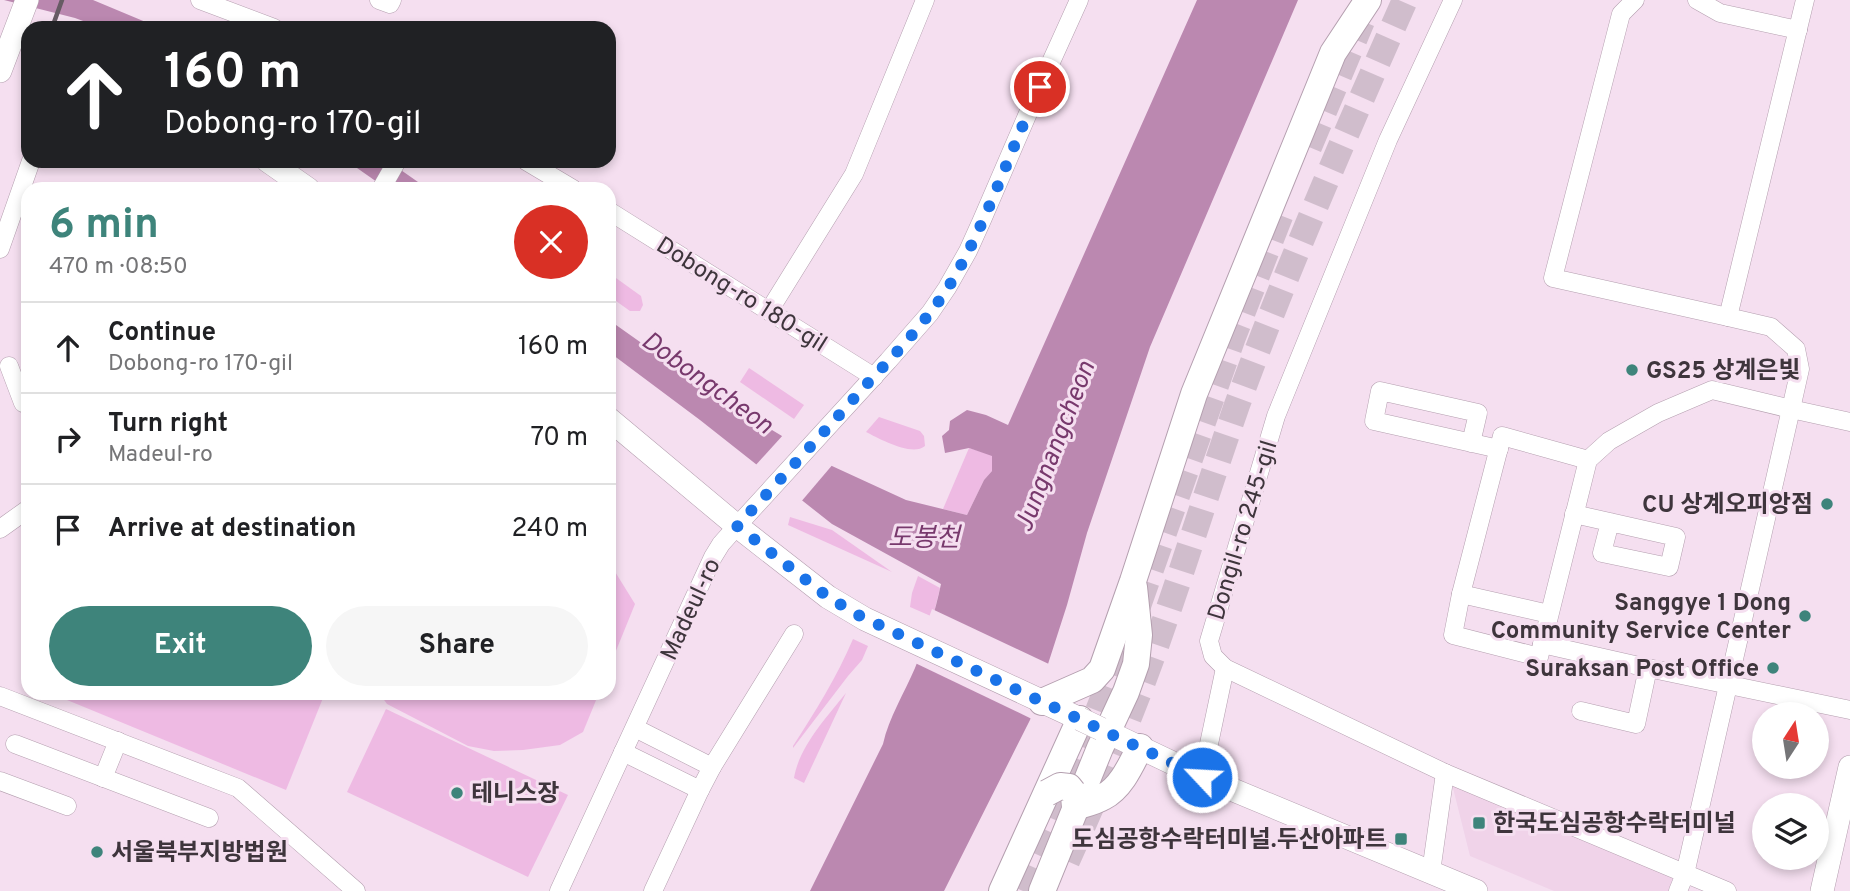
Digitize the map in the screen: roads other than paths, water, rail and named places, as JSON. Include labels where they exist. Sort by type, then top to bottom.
[{"type":"highway","points":[[1042,702],[1092,680],[1102,669],[1134,586],[1194,394],[1333,53],[1368,0]]},
{"type":"highway","points":[[1002,891],[1047,793],[1126,692],[1136,664],[1139,635],[1134,586]]},
{"type":"highway","points":[[1042,891],[1097,727]]},
{"type":"highway","points":[[1074,799],[1103,797],[1115,789],[1140,747]]},
{"type":"highway","points":[[1047,793],[1060,786],[1069,787],[1074,799]]},
{"type":"main road","points":[[0,71],[12,27]]},
{"type":"main road","points":[[278,168],[298,182]]},
{"type":"main road","points":[[616,425],[737,526],[828,597],[865,619],[1202,777],[1476,891]]},
{"type":"main road","points":[[1822,891],[1850,767]]},
{"type":"street","points":[[200,0],[256,21]]},
{"type":"street","points":[[379,0],[390,4],[392,0]]},
{"type":"street","points":[[769,311],[854,174],[925,0]]},
{"type":"street","name":"Madeul-ro","points":[[559,891],[713,557],[721,544],[929,313],[959,269],[1079,0]]},
{"type":"street","name":"Dongil-ro 245-gil","points":[[1226,668],[1213,656],[1209,640],[1276,416],[1388,140],[1453,0]]},
{"type":"street","points":[[1635,0],[1620,14],[1553,278],[1771,327],[1796,349],[1800,369],[1685,874],[1678,891]]},
{"type":"street","points":[[1697,0],[1720,13],[1798,30]]},
{"type":"street","points":[[1728,317],[1805,0]]},
{"type":"street","points":[[538,168],[561,182]]},
{"type":"street","points":[[0,249],[21,189]]},
{"type":"street","name":"Dobong-ro 180-gil","points":[[616,215],[874,377]]},
{"type":"street","points":[[9,366],[21,398]]},
{"type":"street","points":[[1588,460],[1502,436],[1452,635],[1539,657],[1588,460],[1609,442],[1658,413],[1712,390],[1850,422]]},
{"type":"street","points":[[1471,443],[1478,413],[1380,391],[1374,421],[1471,443],[1499,449]]},
{"type":"street","points":[[0,529],[21,514]]},
{"type":"street","points":[[1574,514],[1610,522]]},
{"type":"street","points":[[1461,594],[1549,614]]},
{"type":"street","points":[[653,891],[712,767],[794,634]]},
{"type":"street","points":[[1542,644],[1850,710]]},
{"type":"street","points":[[1202,777],[1226,668],[1445,773],[1727,891]]},
{"type":"street","points":[[1581,711],[1636,724],[1648,668]]},
{"type":"street","points":[[0,697],[238,788],[356,891]]},
{"type":"street","points":[[635,728],[712,767]]},
{"type":"street","points":[[103,778],[118,741]]},
{"type":"street","points":[[15,744],[209,818]]},
{"type":"street","points":[[623,752],[700,790]]},
{"type":"street","points":[[1431,872],[1445,773]]},
{"type":"street","points":[[0,782],[67,806]]},
{"type":"water","points":[[4,0],[93,0],[143,21],[83,21]]},
{"type":"water","points":[[1197,0],[1298,0],[1150,347],[1087,533],[1030,720],[944,891],[810,891],[883,744],[923,648],[941,584],[832,524],[616,357],[616,325],[722,400],[832,466],[906,500],[967,515],[984,480],[992,471],[992,456],[969,448],[945,453],[942,436],[949,430],[950,421],[967,410],[1008,425]]},
{"type":"water","points":[[357,168],[398,168],[418,182],[377,182]]},
{"type":"tunnel","points":[[1067,861],[1146,673],[1237,405],[1276,303],[1405,0]]},
{"type":"tunnel","points":[[1309,147],[1362,21]]},
{"type":"tunnel","points":[[1138,606],[1233,337],[1282,211]]},
{"type":"tunnel","points":[[1023,891],[1060,808],[1124,645]]},
{"type":"railway","points":[[54,21],[62,0]]},
{"type":"place","name":"GS25 상계은빛","points":[[1632,370]]},
{"type":"place","name":"CU 상계오피앙점","points":[[1827,504]]},
{"type":"place","name":"Sanggye 1 Dong Community Service Center","points":[[1805,616]]},
{"type":"place","name":"Suraksan Post Office","points":[[1773,668]]},
{"type":"place","name":"테니스장","points":[[457,793]]},
{"type":"place","name":"한국도심공항수락터미널","points":[[1479,823]]},
{"type":"place","name":"도심공항수락터미널.두산아파트","points":[[1401,839]]},
{"type":"place","name":"서울북부지방법원","points":[[97,852]]},
{"type":"water label","name":"Dobongcheon","points":[[708,382]]},
{"type":"water label","name":"Jungnangcheon","points":[[1054,446]]},
{"type":"water label","name":"도봉천","points":[[924,537]]}]
